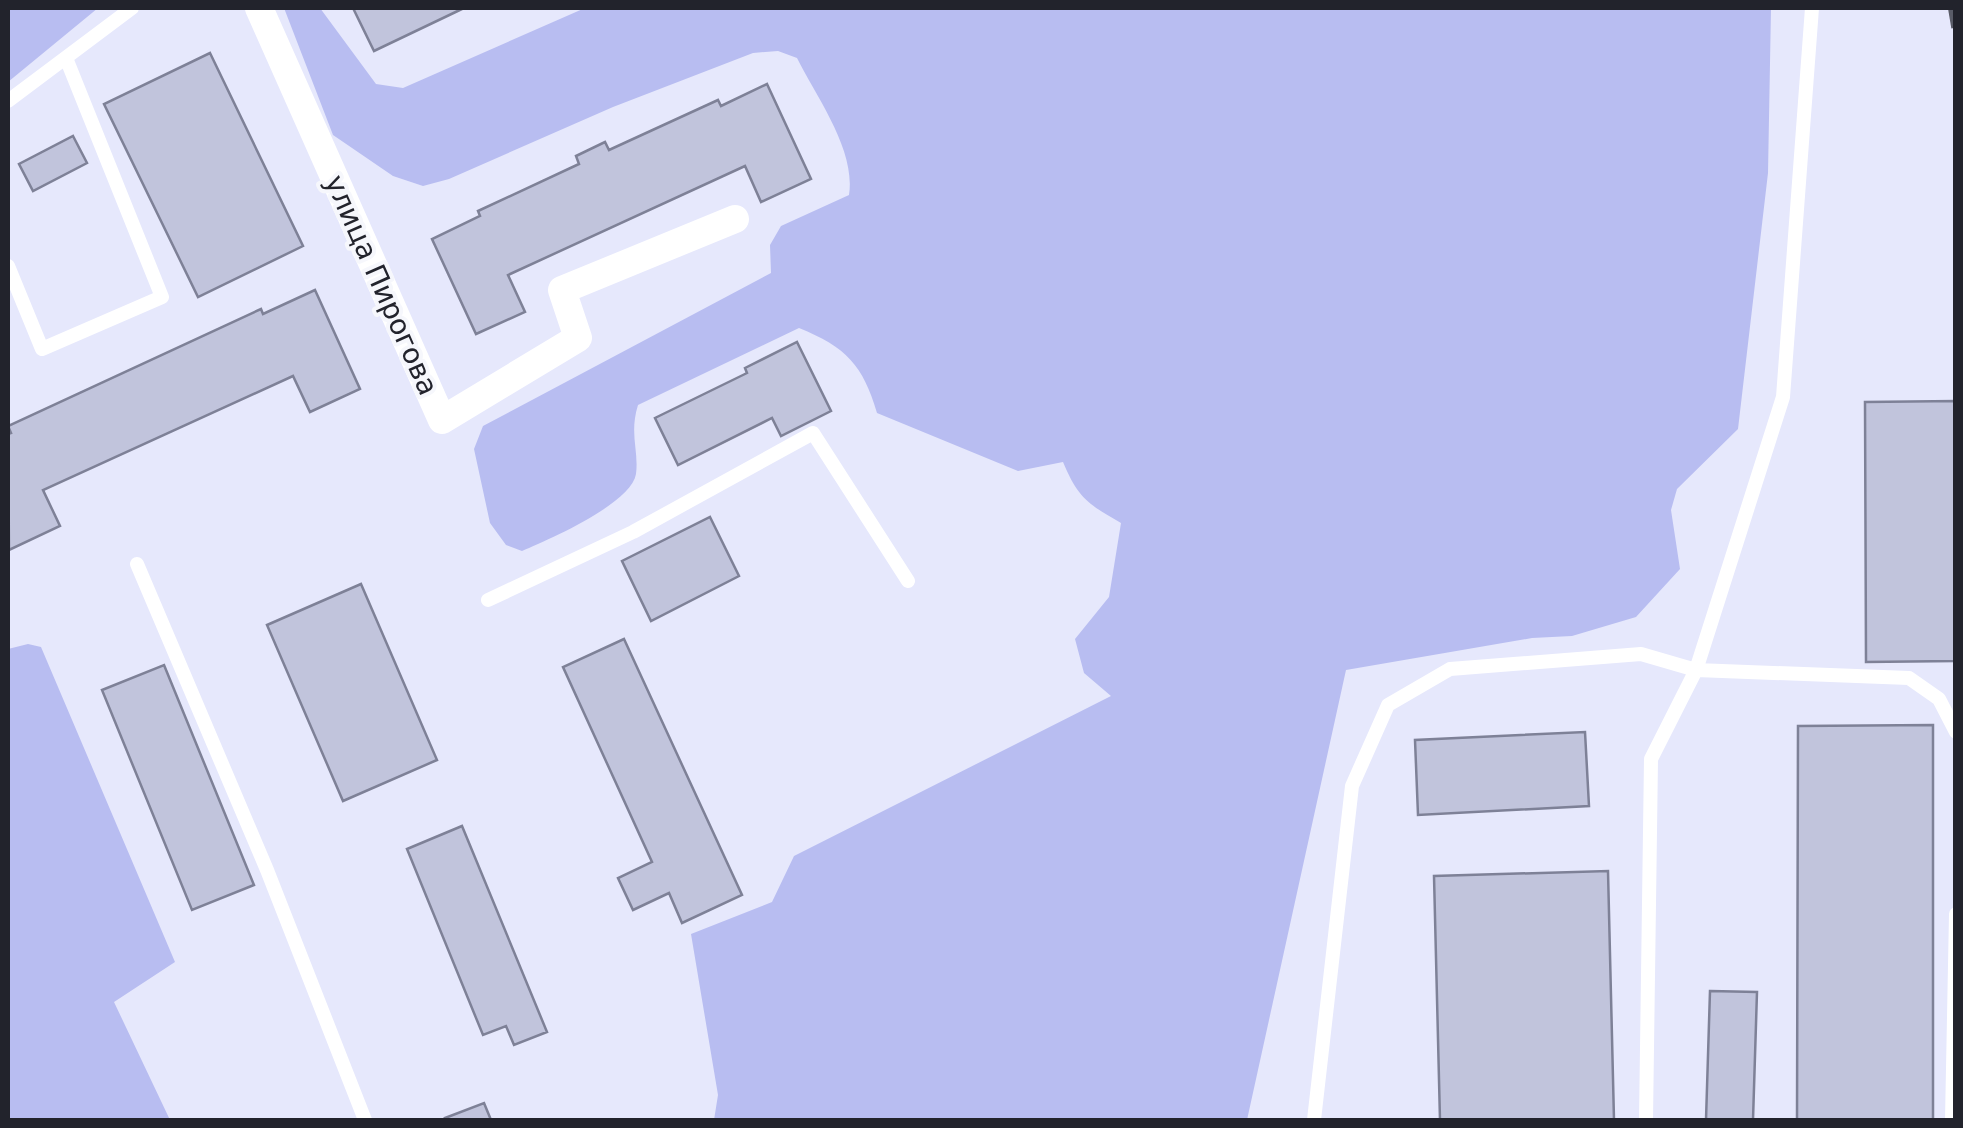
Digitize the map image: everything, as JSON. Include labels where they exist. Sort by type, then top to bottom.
[{"type":"street","name":"улица Пирогова","points":[[259,8],[442,420],[578,338],[562,290],[735,219]]},
{"type":"lane","points":[[8,102],[132,8]]},
{"type":"lane","points":[[1646,1120],[1652,759],[1696,670],[1784,397],[1812,8]]},
{"type":"lane","points":[[8,266],[42,349],[162,297],[66,58]]},
{"type":"lane","points":[[488,600],[633,532],[813,433],[908,581]]},
{"type":"lane","points":[[137,564],[268,870],[365,1120]]},
{"type":"lane","points":[[1314,1120],[1352,786],[1388,705],[1450,669],[1641,654],[1696,670],[1909,678],[1938,698],[1956,732]]},
{"type":"lane","points":[[1952,1120],[1956,914]]},
{"type":"shaded area","points":[[98,8],[8,82],[8,11]]},
{"type":"shaded area","points":[[284,8],[320,8],[376,84],[403,88],[585,8],[1771,8],[1768,173],[1738,429],[1677,489],[1671,510],[1680,569],[1636,617],[1572,636],[1532,638],[1346,670],[1247,1120],[714,1120],[718,1095],[691,934],[772,902],[794,856],[1111,696],[1084,673],[1075,639],[1109,597],[1121,523],[1085,499],[1063,462],[1018,471],[877,413],[866,382],[850,360],[829,343],[799,328],[638,405],[634,425],[636,474],[620,497],[587,520],[522,551],[506,545],[490,523],[474,449],[483,426],[771,273],[770,245],[781,226],[849,195],[850,178],[841,142],[797,58],[778,51],[753,53],[613,107],[449,179],[423,186],[393,176],[333,135]]},
{"type":"shaded area","points":[[28,644],[41,647],[175,962],[114,1002],[170,1120],[8,1120],[8,649]]},
{"type":"building","points":[[353,8],[464,8],[374,51]]},
{"type":"building","points":[[210,53],[303,246],[198,297],[104,104]]},
{"type":"building","points":[[767,84],[811,179],[761,202],[745,166],[508,275],[525,312],[476,334],[432,239],[480,216],[478,211],[579,164],[576,156],[605,142],[609,150],[718,100],[721,106]]},
{"type":"building","points":[[73,136],[87,163],[33,191],[19,164]]},
{"type":"building","points":[[315,290],[360,389],[310,412],[293,376],[43,490],[60,526],[9,550],[8,426],[261,309],[263,314]]},
{"type":"building","points":[[797,342],[831,411],[781,436],[772,418],[678,465],[655,418],[747,373],[745,368]]},
{"type":"building","points":[[1956,401],[1956,661],[1866,662],[1865,402]]},
{"type":"building","points":[[710,517],[739,576],[651,621],[622,561]]},
{"type":"building","points":[[361,584],[437,760],[343,801],[267,625]]},
{"type":"building","points":[[624,639],[742,895],[682,923],[669,893],[633,910],[618,878],[652,862],[563,667]]},
{"type":"building","points":[[164,665],[254,885],[192,910],[102,690]]},
{"type":"building","points":[[1933,725],[1933,1120],[1797,1120],[1798,726]]},
{"type":"building","points":[[1585,732],[1589,806],[1418,815],[1415,740]]},
{"type":"building","points":[[462,826],[547,1032],[514,1045],[506,1026],[483,1035],[407,849]]},
{"type":"building","points":[[1608,871],[1614,1120],[1440,1120],[1434,876]]},
{"type":"building","points":[[1710,991],[1757,992],[1753,1120],[1706,1120]]},
{"type":"building","points":[[484,1103],[491,1120],[445,1118]]},
{"type":"railway","points":[[1952,8],[1956,32]]}]
